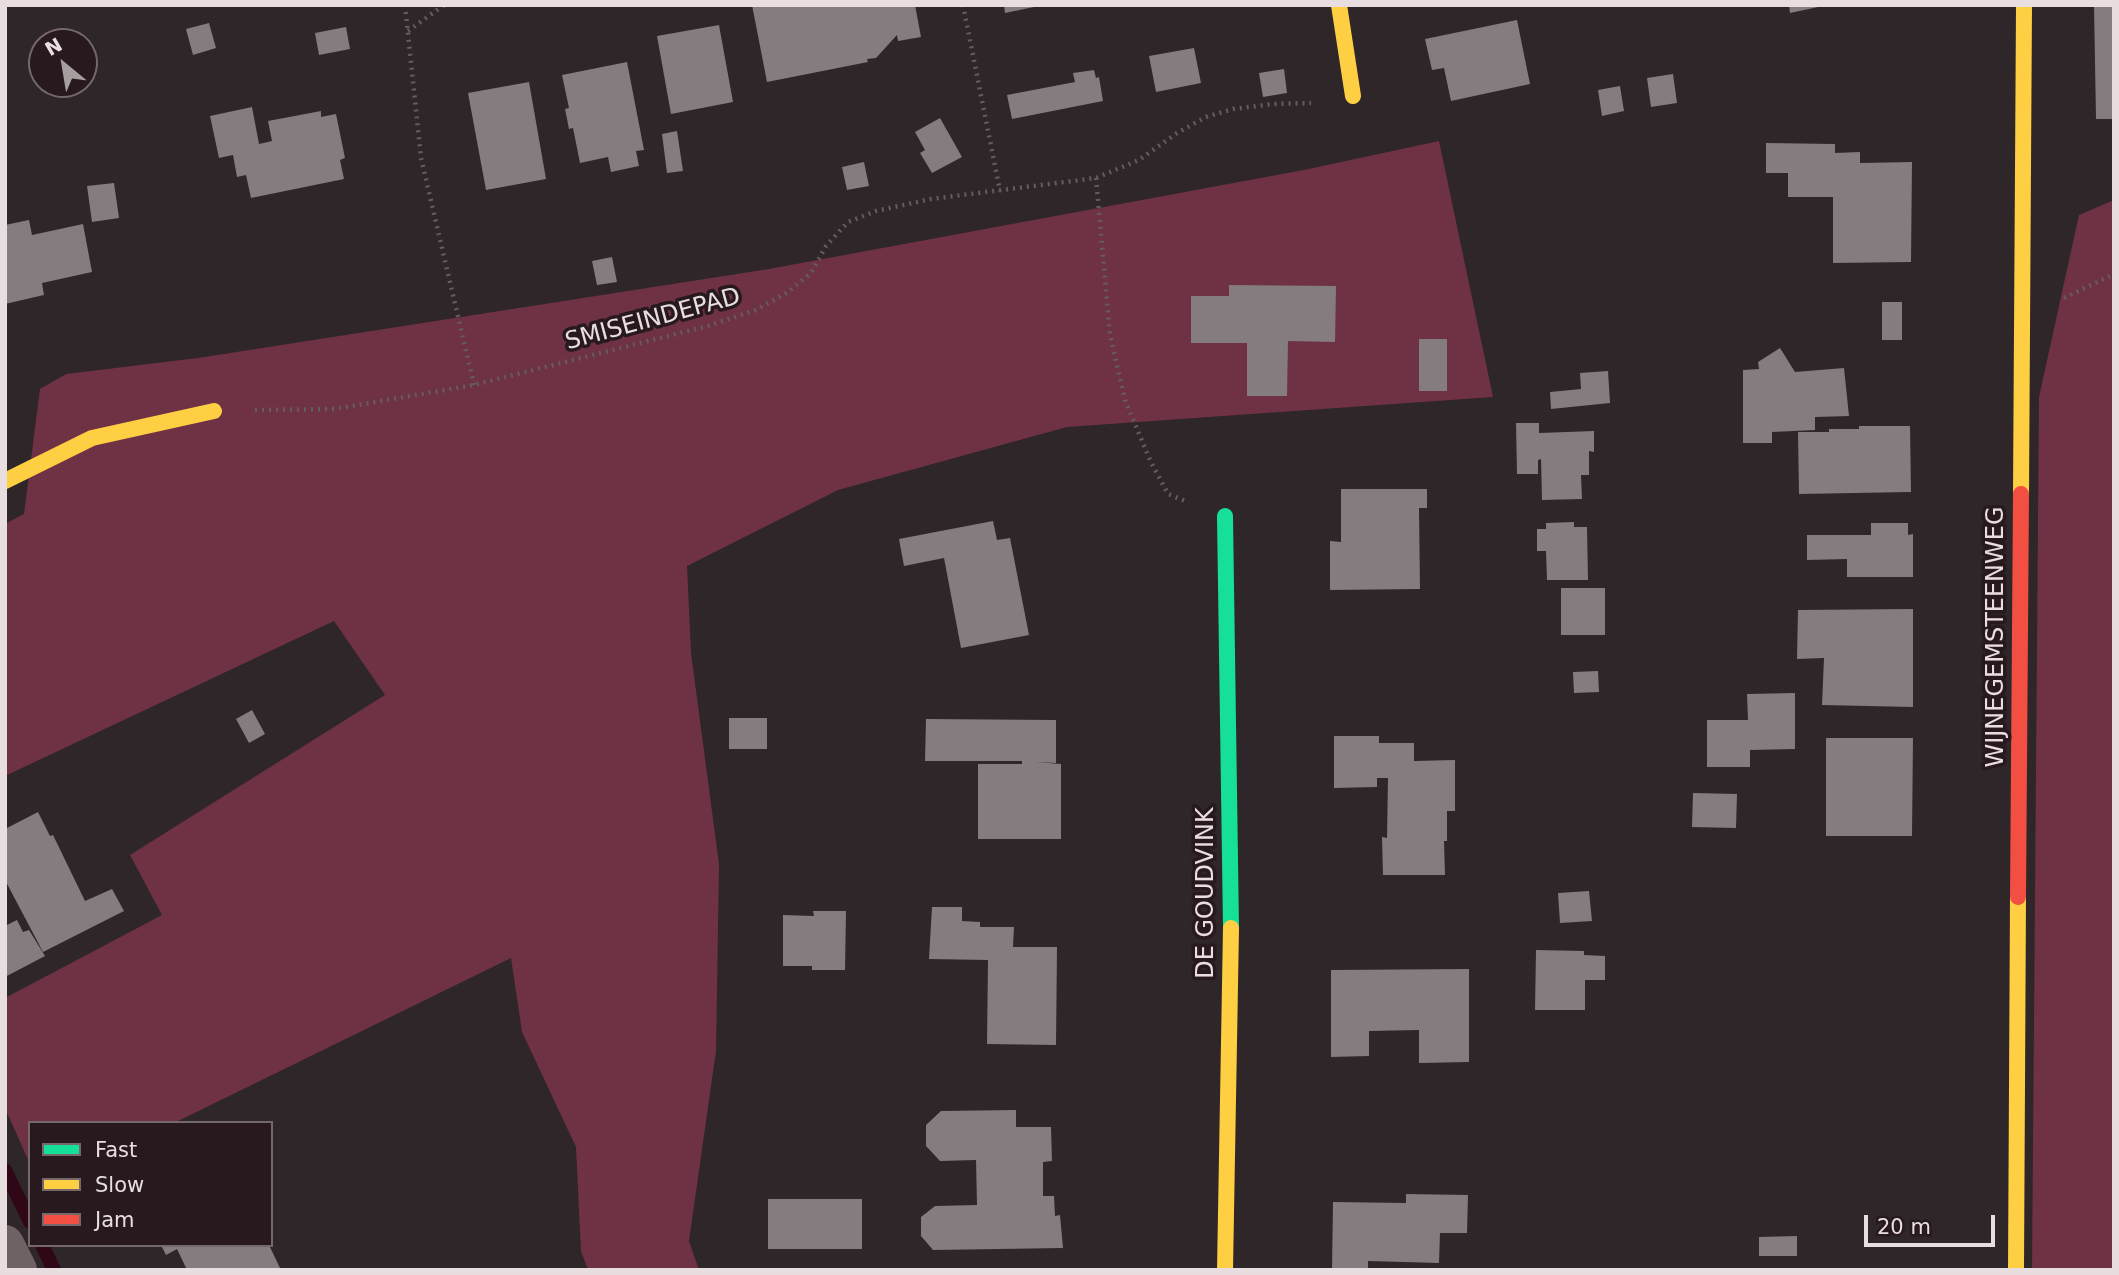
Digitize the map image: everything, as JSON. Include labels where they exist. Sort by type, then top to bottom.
[{"type":"street","points":[[1339,5],[1353,96]]},
{"type":"street","name":"WIJNEGEMSTEENWEG","points":[[2016,1270],[2024,5]]},
{"type":"street","points":[[5,481],[92,438],[214,411]]},
{"type":"street","name":"DE GOUDVINK","points":[[1225,516],[1231,937],[1225,1270]]},
{"type":"street","points":[[5,1244],[18,1270]]},
{"type":"path","points":[[405,5],[421,158],[474,385]]},
{"type":"path","points":[[407,32],[444,5]]},
{"type":"path","points":[[963,5],[1000,191]]},
{"type":"path","name":"SMISEINDEPAD","points":[[214,411],[334,410],[474,385],[709,326],[756,310],[788,292],[811,273],[826,246],[848,222],[876,211],[931,199],[1096,178],[1139,160],[1177,133],[1206,117],[1233,109],[1274,104],[1306,104],[1353,96]]},
{"type":"path","points":[[1096,178],[1110,335],[1125,400],[1136,430],[1168,494],[1225,516]]},
{"type":"path","points":[[2022,318],[2114,274]]},
{"type":"shaded area","points":[[1439,141],[1493,397],[1067,427],[838,490],[687,566],[691,653],[719,864],[716,1051],[689,1241],[699,1270],[588,1270],[581,1251],[576,1147],[522,1032],[511,958],[178,1121],[28,1121],[28,1160],[5,1108],[5,998],[162,915],[130,855],[385,695],[334,621],[5,776],[5,524],[24,514],[40,389],[66,374],[198,358],[769,269],[1304,170]]},
{"type":"shaded area","points":[[2114,200],[2114,1270],[2032,1270],[2039,397],[2079,215]]},
{"type":"building","points":[[752,5],[915,5],[921,37],[898,41],[897,35],[876,58],[867,59],[868,62],[767,82]]},
{"type":"building","points":[[1004,5],[1039,5],[1039,6],[1005,13]]},
{"type":"building","points":[[1789,5],[1823,5],[1823,6],[1790,13]]},
{"type":"building","points":[[2094,5],[2114,5],[2114,119],[2096,119]]},
{"type":"building","points":[[1517,20],[1530,84],[1451,101],[1444,68],[1432,70],[1425,39]]},
{"type":"building","points":[[209,23],[216,48],[193,55],[186,29]]},
{"type":"building","points":[[719,25],[733,102],[671,114],[657,36]]},
{"type":"building","points":[[346,27],[350,49],[319,55],[315,33]]},
{"type":"building","points":[[1194,48],[1201,83],[1156,92],[1149,56]]},
{"type":"building","points":[[627,62],[644,150],[636,151],[639,166],[611,172],[608,157],[580,163],[573,128],[569,129],[565,109],[569,108],[562,75]]},
{"type":"building","points":[[1284,69],[1287,93],[1263,97],[1259,73]]},
{"type":"building","points":[[1094,70],[1096,78],[1099,77],[1103,101],[1012,119],[1007,95],[1075,82],[1073,73]]},
{"type":"building","points":[[1673,74],[1677,103],[1651,107],[1647,78]]},
{"type":"building","points":[[529,82],[546,179],[486,190],[468,93]]},
{"type":"building","points":[[1620,86],[1624,111],[1602,116],[1598,90]]},
{"type":"building","points":[[252,107],[259,144],[272,141],[268,121],[321,111],[321,117],[336,114],[345,158],[340,160],[344,179],[251,198],[246,175],[237,177],[233,155],[219,158],[210,116]]},
{"type":"building","points":[[940,118],[962,157],[932,173],[920,153],[925,150],[915,132]]},
{"type":"building","points":[[677,131],[683,171],[667,173],[662,134]]},
{"type":"building","points":[[1766,143],[1835,144],[1835,153],[1860,152],[1860,163],[1912,162],[1911,262],[1833,263],[1833,197],[1788,197],[1788,173],[1766,173]]},
{"type":"building","points":[[864,162],[869,186],[847,190],[842,167]]},
{"type":"building","points":[[114,183],[119,218],[92,222],[87,186]]},
{"type":"building","points":[[29,220],[32,235],[83,224],[92,272],[42,283],[44,295],[5,304],[5,225]]},
{"type":"building","points":[[612,257],[617,282],[597,285],[592,261]]},
{"type":"building","points":[[1229,285],[1336,286],[1335,342],[1288,341],[1287,396],[1247,396],[1247,343],[1191,343],[1191,296],[1229,296]]},
{"type":"building","points":[[1882,302],[1902,302],[1902,340],[1882,340]]},
{"type":"building","points":[[1419,339],[1447,339],[1447,391],[1419,391]]},
{"type":"building","points":[[1780,348],[1795,372],[1844,368],[1849,416],[1815,417],[1815,430],[1772,432],[1772,443],[1743,443],[1743,370],[1759,369],[1758,362]]},
{"type":"building","points":[[1608,371],[1610,403],[1551,409],[1550,392],[1581,389],[1580,373]]},
{"type":"building","points":[[1516,423],[1539,423],[1539,433],[1594,431],[1594,452],[1589,451],[1589,475],[1581,475],[1582,499],[1542,500],[1541,459],[1538,460],[1538,474],[1517,474]]},
{"type":"building","points":[[1859,426],[1910,426],[1911,492],[1799,494],[1798,432],[1829,432],[1829,429],[1859,429]]},
{"type":"building","points":[[1341,489],[1427,489],[1427,508],[1419,508],[1420,589],[1330,590],[1330,541],[1341,542]]},
{"type":"building","points":[[993,521],[997,540],[1010,538],[1029,635],[961,648],[944,558],[904,566],[899,539]]},
{"type":"building","points":[[1574,522],[1574,527],[1587,527],[1588,580],[1547,580],[1546,551],[1537,551],[1537,529],[1546,529],[1546,523]]},
{"type":"building","points":[[1871,523],[1908,523],[1908,535],[1913,534],[1913,577],[1847,577],[1847,559],[1807,560],[1807,535],[1871,535]]},
{"type":"building","points":[[1561,588],[1605,588],[1605,635],[1561,635]]},
{"type":"building","points":[[1913,609],[1913,707],[1822,705],[1824,658],[1797,659],[1798,610]]},
{"type":"building","points":[[1598,671],[1599,692],[1574,693],[1573,672]]},
{"type":"building","points":[[1795,693],[1795,749],[1750,750],[1750,767],[1707,767],[1707,720],[1748,720],[1747,694]]},
{"type":"building","points":[[252,710],[265,734],[249,743],[236,719]]},
{"type":"building","points":[[729,718],[767,718],[767,749],[729,749]]},
{"type":"building","points":[[926,719],[1056,720],[1056,763],[1035,762],[1061,764],[1061,839],[978,839],[978,764],[1022,764],[1022,761],[925,761]]},
{"type":"building","points":[[1334,736],[1379,736],[1379,743],[1414,743],[1414,761],[1455,760],[1455,811],[1447,811],[1445,875],[1383,875],[1382,837],[1387,838],[1388,778],[1377,778],[1377,787],[1334,788]]},
{"type":"building","points":[[1826,738],[1913,738],[1912,836],[1826,836]]},
{"type":"building","points":[[1693,793],[1737,794],[1736,828],[1692,827]]},
{"type":"building","points":[[38,812],[50,836],[53,835],[85,901],[112,889],[124,911],[43,952],[5,880],[5,829]]},
{"type":"building","points":[[1589,891],[1592,921],[1560,923],[1558,893]]},
{"type":"building","points":[[932,907],[962,907],[962,921],[980,922],[980,927],[1014,927],[1013,947],[1057,947],[1056,1045],[987,1044],[988,960],[929,959]]},
{"type":"building","points":[[813,911],[846,911],[845,970],[812,970],[812,966],[783,966],[783,915],[814,916]]},
{"type":"building","points":[[17,920],[23,932],[29,930],[45,956],[5,977],[5,926]]},
{"type":"building","points":[[1536,950],[1584,951],[1584,955],[1605,956],[1605,980],[1585,980],[1585,1010],[1535,1010]]},
{"type":"building","points":[[1469,969],[1469,1062],[1419,1063],[1419,1030],[1369,1031],[1369,1056],[1331,1057],[1331,970]]},
{"type":"building","points":[[1016,1110],[1016,1127],[1051,1127],[1052,1161],[1043,1162],[1043,1196],[1054,1196],[1055,1216],[1060,1215],[1063,1248],[933,1250],[921,1236],[921,1217],[935,1206],[977,1205],[976,1160],[940,1161],[926,1146],[926,1125],[941,1111]]},
{"type":"building","points":[[1406,1194],[1468,1195],[1467,1233],[1440,1233],[1439,1263],[1368,1261],[1368,1270],[1332,1270],[1333,1202],[1406,1203]]},
{"type":"building","points":[[768,1199],[862,1199],[862,1249],[768,1249]]},
{"type":"building","points":[[1797,1236],[1797,1256],[1759,1256],[1759,1237]]},
{"type":"building","points":[[162,1247],[270,1247],[281,1270],[187,1270],[177,1249],[166,1255]]},
{"type":"waterway","points":[[5,1170],[28,1218]]},
{"type":"waterway","points":[[43,1247],[54,1270]]},
{"type":"traffic: fast","points":[[1225,516],[1231,928]]},
{"type":"traffic: slow","points":[[1339,5],[1353,96]]},
{"type":"traffic: slow","points":[[2021,494],[2024,5]]},
{"type":"traffic: slow","points":[[5,481],[92,438],[214,411]]},
{"type":"traffic: slow","points":[[2016,1270],[2018,897]]},
{"type":"traffic: slow","points":[[1225,1270],[1231,928]]},
{"type":"traffic: jam","points":[[2018,897],[2021,494]]}]
